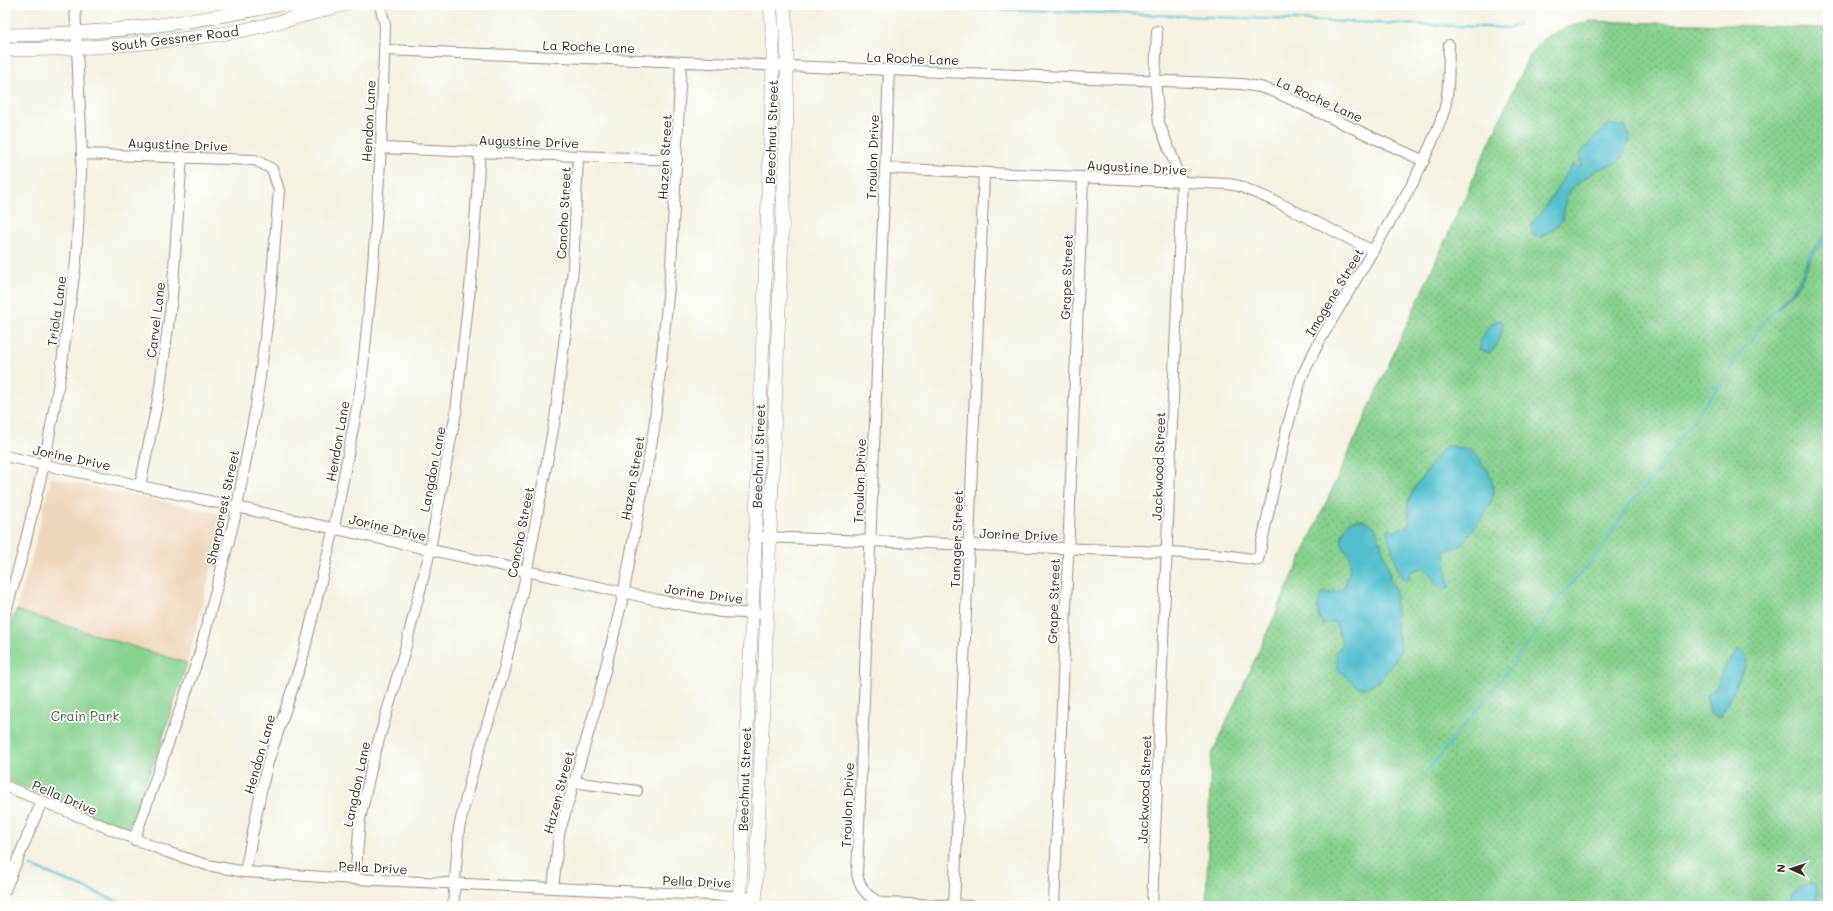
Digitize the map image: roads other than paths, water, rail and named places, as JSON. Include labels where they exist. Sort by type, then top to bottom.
[{"type":"main road","name":"South Gessner Road","points":[[5,36],[76,33],[165,25],[226,16],[278,5]]},
{"type":"main road","name":"South Gessner Road","points":[[5,50],[76,48],[228,33],[300,17],[342,5]]},
{"type":"main road","name":"Beechnut Street","points":[[739,901],[768,215],[773,66],[770,5]]},
{"type":"main road","name":"Beechnut Street","points":[[755,902],[783,215],[787,66],[784,5]]},
{"type":"main road","points":[[226,16],[228,33]]},
{"type":"main road","points":[[768,215],[783,215]]},
{"type":"main road","points":[[761,384],[776,384]]},
{"type":"main road","points":[[746,756],[761,756]]},
{"type":"street","name":"Triola Lane","points":[[5,614],[22,556],[44,464],[60,378],[76,261],[82,154],[74,5]]},
{"type":"street","name":"Hendon Lane","points":[[245,872],[264,776],[302,660],[334,528],[360,386],[372,279],[381,148],[385,25],[380,5]]},
{"type":"street","name":"Jackwood Street","points":[[1152,906],[1182,182],[1159,126],[1155,80],[1157,31]]},
{"type":"street","name":"Imogene Street","points":[[1258,560],[1287,428],[1302,376],[1320,340],[1414,181],[1424,161],[1444,108],[1448,87],[1449,45]]},
{"type":"street","name":"La Roche Lane","points":[[384,50],[681,63],[1241,84],[1260,87],[1275,92],[1424,161]]},
{"type":"street","name":"Hazen Street","points":[[553,888],[559,834],[597,703],[624,592],[654,429],[671,267],[681,63]]},
{"type":"street","name":"Troulon Drive","points":[[889,70],[857,874],[859,884],[864,891],[870,897],[882,903],[954,906]]},
{"type":"street","name":"Augustine Drive","points":[[381,148],[677,160]]},
{"type":"street","name":"Langdon Lane","points":[[355,879],[360,819],[371,768],[404,653],[430,550],[456,412],[471,278],[480,152]]},
{"type":"street","name":"Augustine Drive","points":[[82,154],[182,156],[255,160],[272,169]]},
{"type":"street","name":"Carvel Lane","points":[[140,486],[159,394],[172,297],[182,156]]},
{"type":"street","name":"Concho Street","points":[[453,906],[459,828],[471,777],[503,674],[527,570],[555,419],[573,269],[578,156]]},
{"type":"street","name":"Augustine Drive","points":[[885,168],[1239,186],[1278,202],[1373,251]]},
{"type":"street","name":"Sharpcrest Street","points":[[134,840],[198,659],[237,508],[256,406],[270,302],[279,190],[272,169]]},
{"type":"street","name":"Tanager Street","points":[[954,906],[984,173]]},
{"type":"street","name":"Grape Street","points":[[1054,906],[1083,178]]},
{"type":"street","name":"Jorine Drive","points":[[5,456],[696,608],[721,612],[767,614]]},
{"type":"street","name":"Jorine Drive","points":[[755,536],[1167,552],[1225,555],[1258,560]]},
{"type":"street","points":[[574,782],[637,791]]},
{"type":"street","name":"Pella Drive","points":[[5,786],[134,840],[207,865],[245,872],[355,879],[553,888],[755,902]]},
{"type":"street","points":[[5,890],[42,801]]},
{"type":"street","points":[[954,906],[970,906]]},
{"type":"water","points":[[1609,124],[1625,126],[1631,138],[1623,156],[1617,162],[1597,170],[1573,187],[1566,197],[1563,219],[1553,230],[1540,237],[1534,236],[1531,231],[1533,221],[1544,209],[1572,165],[1575,164],[1578,167],[1582,165],[1579,156],[1592,140]]},
{"type":"water","points":[[1828,230],[1828,235],[1811,259],[1800,284],[1777,310],[1776,308],[1794,288],[1801,277],[1808,257]]},
{"type":"water","points":[[1500,320],[1503,322],[1503,327],[1501,336],[1495,347],[1489,353],[1480,350],[1481,341],[1489,327],[1496,321]]},
{"type":"water","points":[[1447,446],[1470,449],[1479,457],[1483,466],[1487,468],[1491,478],[1493,494],[1492,501],[1485,514],[1462,544],[1445,551],[1449,587],[1443,590],[1423,567],[1410,572],[1409,576],[1411,579],[1403,579],[1399,573],[1387,531],[1388,529],[1395,532],[1401,527],[1408,527],[1408,503],[1413,491],[1428,468]]},
{"type":"water","points":[[1364,520],[1375,527],[1389,569],[1390,581],[1395,587],[1397,632],[1401,647],[1400,652],[1394,662],[1377,682],[1366,688],[1357,687],[1338,669],[1336,652],[1342,645],[1338,629],[1334,621],[1323,625],[1318,613],[1319,601],[1323,593],[1338,591],[1346,583],[1350,559],[1342,544],[1342,536],[1350,521]]},
{"type":"water","points":[[1738,651],[1743,652],[1748,657],[1729,700],[1719,718],[1711,715],[1706,696],[1715,689],[1725,667]]},
{"type":"water","points":[[1809,884],[1815,885],[1818,890],[1818,906],[1792,906],[1791,898],[1795,891]]},
{"type":"waterway","points":[[885,5],[1511,28],[1518,24]]},
{"type":"waterway","points":[[1425,774],[1496,686],[1543,624],[1554,604],[1602,549],[1624,512],[1657,472],[1697,414],[1722,383],[1737,357],[1778,307]]},
{"type":"waterway","points":[[31,866],[129,906]]},
{"type":"park label","name":"Crain Park","points":[[85,715]]}]
